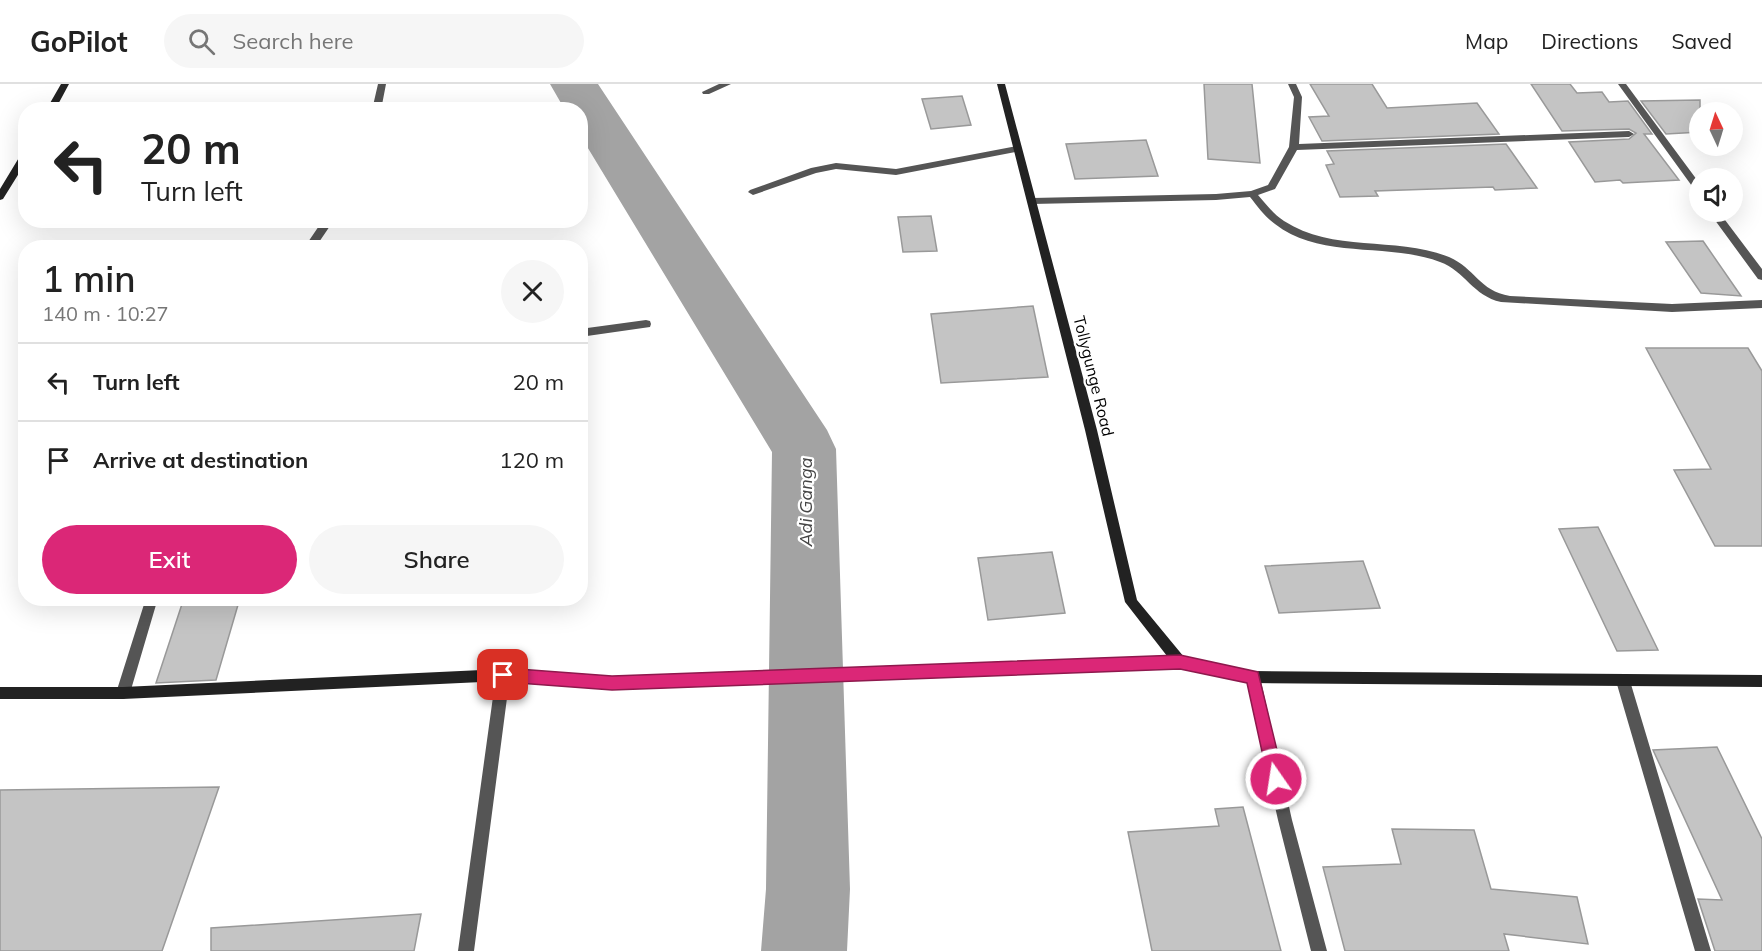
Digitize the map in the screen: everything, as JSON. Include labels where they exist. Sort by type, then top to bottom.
[{"type":"main road","points":[[55,102],[65,84]]},
{"type":"main road","name":"Tollygunge Road","points":[[1001,84],[1091,430],[1131,602],[1180,662]]},
{"type":"main road","points":[[0,197],[18,167]]},
{"type":"main road","points":[[0,693],[123,693],[503,675],[612,683],[1180,662],[1253,677],[1762,681]]},
{"type":"street","points":[[378,102],[382,84]]},
{"type":"street","points":[[706,93],[727,84]]},
{"type":"street","points":[[1032,201],[1176,199],[1252,194],[1272,187],[1294,147],[1298,98],[1292,84]]},
{"type":"street","points":[[1622,84],[1652,131],[1665,144],[1689,176]]},
{"type":"street","points":[[1294,147],[1629,134]]},
{"type":"street","points":[[753,192],[814,170],[836,166],[896,172],[1017,149]]},
{"type":"street","points":[[1252,194],[1280,223],[1299,233],[1365,247],[1436,256],[1461,268],[1485,292],[1510,300],[1672,308],[1762,304]]},
{"type":"street","points":[[1722,222],[1762,276]]},
{"type":"street","points":[[588,332],[646,324]]},
{"type":"street","points":[[123,693],[150,606]]},
{"type":"street","points":[[466,951],[503,675]]},
{"type":"street","points":[[1253,677],[1285,820],[1319,951]]},
{"type":"street","points":[[1623,681],[1703,951]]},
{"type":"building","points":[[1204,84],[1252,84],[1260,163],[1208,159]]},
{"type":"building","points":[[1310,84],[1372,84],[1387,108],[1477,103],[1499,134],[1322,141],[1309,117],[1329,116]]},
{"type":"building","points":[[1531,84],[1570,84],[1577,93],[1602,92],[1609,102],[1628,101],[1652,134],[1644,134],[1679,180],[1595,182],[1569,142],[1629,139],[1636,133],[1629,129],[1562,131]]},
{"type":"building","points":[[962,96],[971,125],[931,129],[922,99]]},
{"type":"building","points":[[1700,100],[1700,102],[1689,102],[1689,133],[1666,134],[1641,101]]},
{"type":"building","points":[[1146,140],[1158,176],[1075,179],[1066,144]]},
{"type":"building","points":[[1506,144],[1537,188],[1495,190],[1493,187],[1375,191],[1378,196],[1340,197],[1326,165],[1334,164],[1327,151]]},
{"type":"building","points":[[931,216],[937,251],[903,252],[898,217]]},
{"type":"building","points":[[1703,241],[1741,296],[1701,293],[1666,242]]},
{"type":"building","points":[[1033,306],[1048,377],[941,383],[931,314]]},
{"type":"building","points":[[1646,348],[1748,348],[1762,371],[1762,546],[1715,546],[1674,470],[1711,469]]},
{"type":"building","points":[[1598,527],[1658,650],[1617,651],[1559,529]]},
{"type":"building","points":[[1052,552],[1065,613],[988,620],[978,558]]},
{"type":"building","points":[[1363,561],[1380,608],[1279,613],[1265,566]]},
{"type":"building","points":[[181,606],[238,606],[216,680],[156,683]]},
{"type":"building","points":[[1717,747],[1762,839],[1762,951],[1715,951],[1698,899],[1722,900],[1653,750]]},
{"type":"building","points":[[219,787],[162,951],[0,951],[0,790]]},
{"type":"building","points":[[1243,807],[1281,951],[1152,951],[1128,832],[1219,826],[1215,809]]},
{"type":"building","points":[[1392,829],[1474,830],[1491,889],[1577,897],[1588,944],[1504,934],[1509,951],[1345,951],[1323,867],[1401,864]]},
{"type":"building","points":[[421,914],[414,951],[211,951],[211,928]]},
{"type":"waterway","name":"Adi Ganga","points":[[574,84],[585,102]]},
{"type":"waterway","name":"Adi Ganga","points":[[588,106],[804,449],[808,889],[804,951]]},
{"type":"route","points":[[503,675],[612,683],[1180,662],[1253,677],[1276,779]]}]
